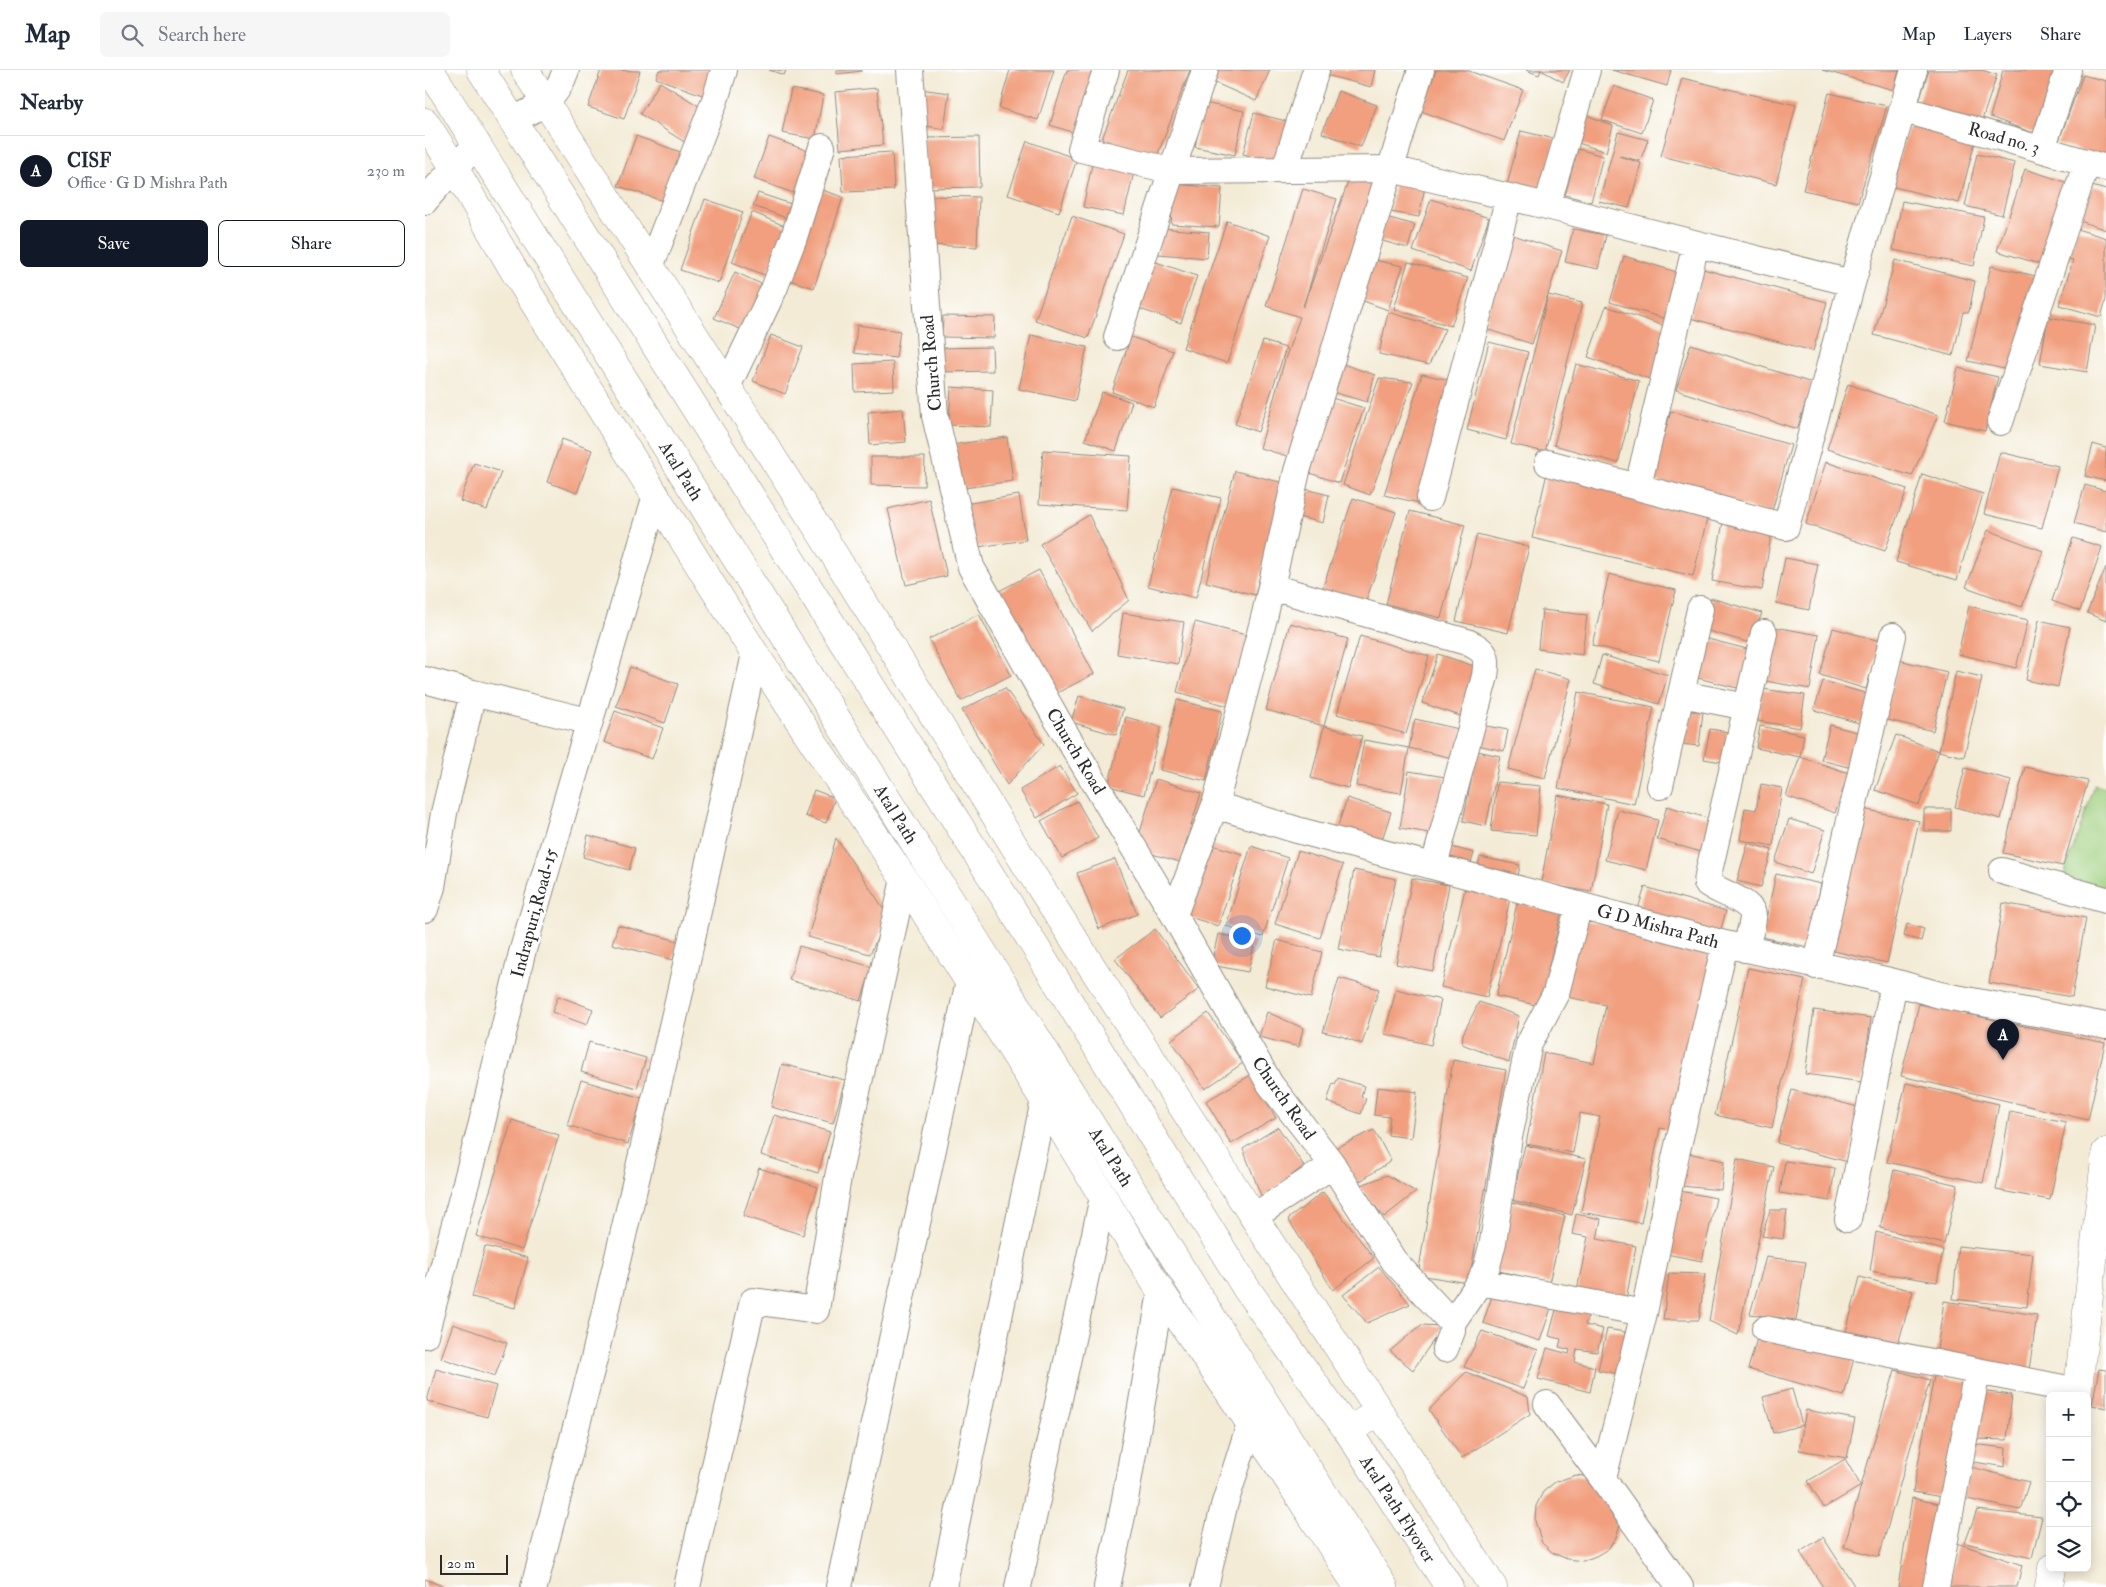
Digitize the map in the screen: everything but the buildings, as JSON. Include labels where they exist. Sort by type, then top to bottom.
[{"type":"street","points":[[425,201],[442,179],[455,169],[477,144],[430,70]]},
{"type":"street","points":[[481,70],[1009,906],[1245,1288],[1348,1431],[1379,1412]]},
{"type":"street","points":[[525,70],[822,535],[1026,865],[1493,1587]]},
{"type":"street","points":[[513,120],[545,104],[560,87],[565,70]]},
{"type":"street","points":[[650,267],[715,100],[724,70]]},
{"type":"street","name":"Church Road","points":[[909,70],[935,416],[971,567],[1059,723],[1174,915],[1270,1084],[1333,1165],[1394,1260],[1452,1324]]},
{"type":"street","points":[[1106,70],[1081,149],[1174,170],[1391,169],[1547,206],[1852,283]]},
{"type":"street","points":[[1117,337],[1174,170],[1205,70]]},
{"type":"street","points":[[1285,169],[1316,70]]},
{"type":"street","points":[[1174,915],[1215,805],[1271,587],[1297,471],[1421,70]]},
{"type":"street","points":[[1547,206],[1587,70]]},
{"type":"street","points":[[1548,463],[1786,527],[1852,283],[1914,70]]},
{"type":"street","points":[[2042,149],[2068,70]]},
{"type":"street","name":"Road no. 3","points":[[1902,110],[2097,165]]},
{"type":"street","points":[[425,122],[455,169],[513,269],[755,654],[969,981],[1161,1292],[1277,1462],[1355,1586]]},
{"type":"street","name":"Atal Path","points":[[477,144],[1317,1483]]},
{"type":"street","points":[[727,387],[774,288],[794,237],[822,147]]},
{"type":"street","points":[[2001,422],[2097,165]]},
{"type":"street","points":[[1430,498],[1509,197]]},
{"type":"street","points":[[1638,486],[1696,244]]},
{"type":"street","name":"Indrapuri,Road-15","points":[[425,1334],[481,1127],[521,953],[656,495]]},
{"type":"street","points":[[1271,587],[1467,642],[1481,648],[1485,653],[1487,660],[1485,676],[1434,866]]},
{"type":"street","points":[[1659,786],[1700,609]]},
{"type":"street","points":[[1603,1478],[1643,1313],[1675,1163],[1735,947],[1754,916],[1750,908],[1707,883],[1764,633]]},
{"type":"street","points":[[1816,966],[1893,636]]},
{"type":"street","points":[[534,1587],[603,1321],[678,1001],[755,654]]},
{"type":"street","points":[[425,680],[589,721]]},
{"type":"street","points":[[425,909],[432,887],[444,812],[473,693]]},
{"type":"street","points":[[1681,694],[1747,707]]},
{"type":"street","name":"G D Mishra Path","points":[[1215,805],[1297,830],[1735,947],[1894,982],[1940,995],[2106,1026]]},
{"type":"street","points":[[2002,871],[2106,900]]},
{"type":"street","points":[[687,1587],[753,1301],[816,1310],[838,1177],[904,879]]},
{"type":"street","points":[[1445,1349],[1452,1331],[1452,1324],[1480,1282],[1493,1242],[1509,1137],[1529,1044],[1556,993],[1579,905]]},
{"type":"street","points":[[839,1587],[969,981]]},
{"type":"street","points":[[1848,1219],[1894,982]]},
{"type":"street","points":[[943,1587],[1044,1100]]},
{"type":"street","points":[[2078,1392],[2100,1258],[2106,1152]]},
{"type":"street","points":[[1253,1217],[1333,1165]]},
{"type":"street","points":[[1018,1587],[1103,1197]]},
{"type":"street","points":[[1480,1282],[1643,1313]]},
{"type":"street","points":[[1107,1587],[1123,1511],[1161,1292]]},
{"type":"street","points":[[1765,1329],[2073,1392]]},
{"type":"street","points":[[1936,1587],[1977,1371]]},
{"type":"street","points":[[1547,1404],[1603,1478],[1680,1587]]},
{"type":"street","points":[[1205,1587],[1224,1506],[1250,1424]]},
{"type":"street","name":"Atal Path Flyover","points":[[1348,1431],[1449,1587]]},
{"type":"street","points":[[1277,1462],[1317,1483],[1383,1587]]},
{"type":"street","points":[[2049,1587],[2051,1572]]},
{"type":"green space","points":[[2095,785],[2106,788],[2106,896],[2061,883]]},
{"type":"place","name":"CISF","points":[[2003,1060]]}]
